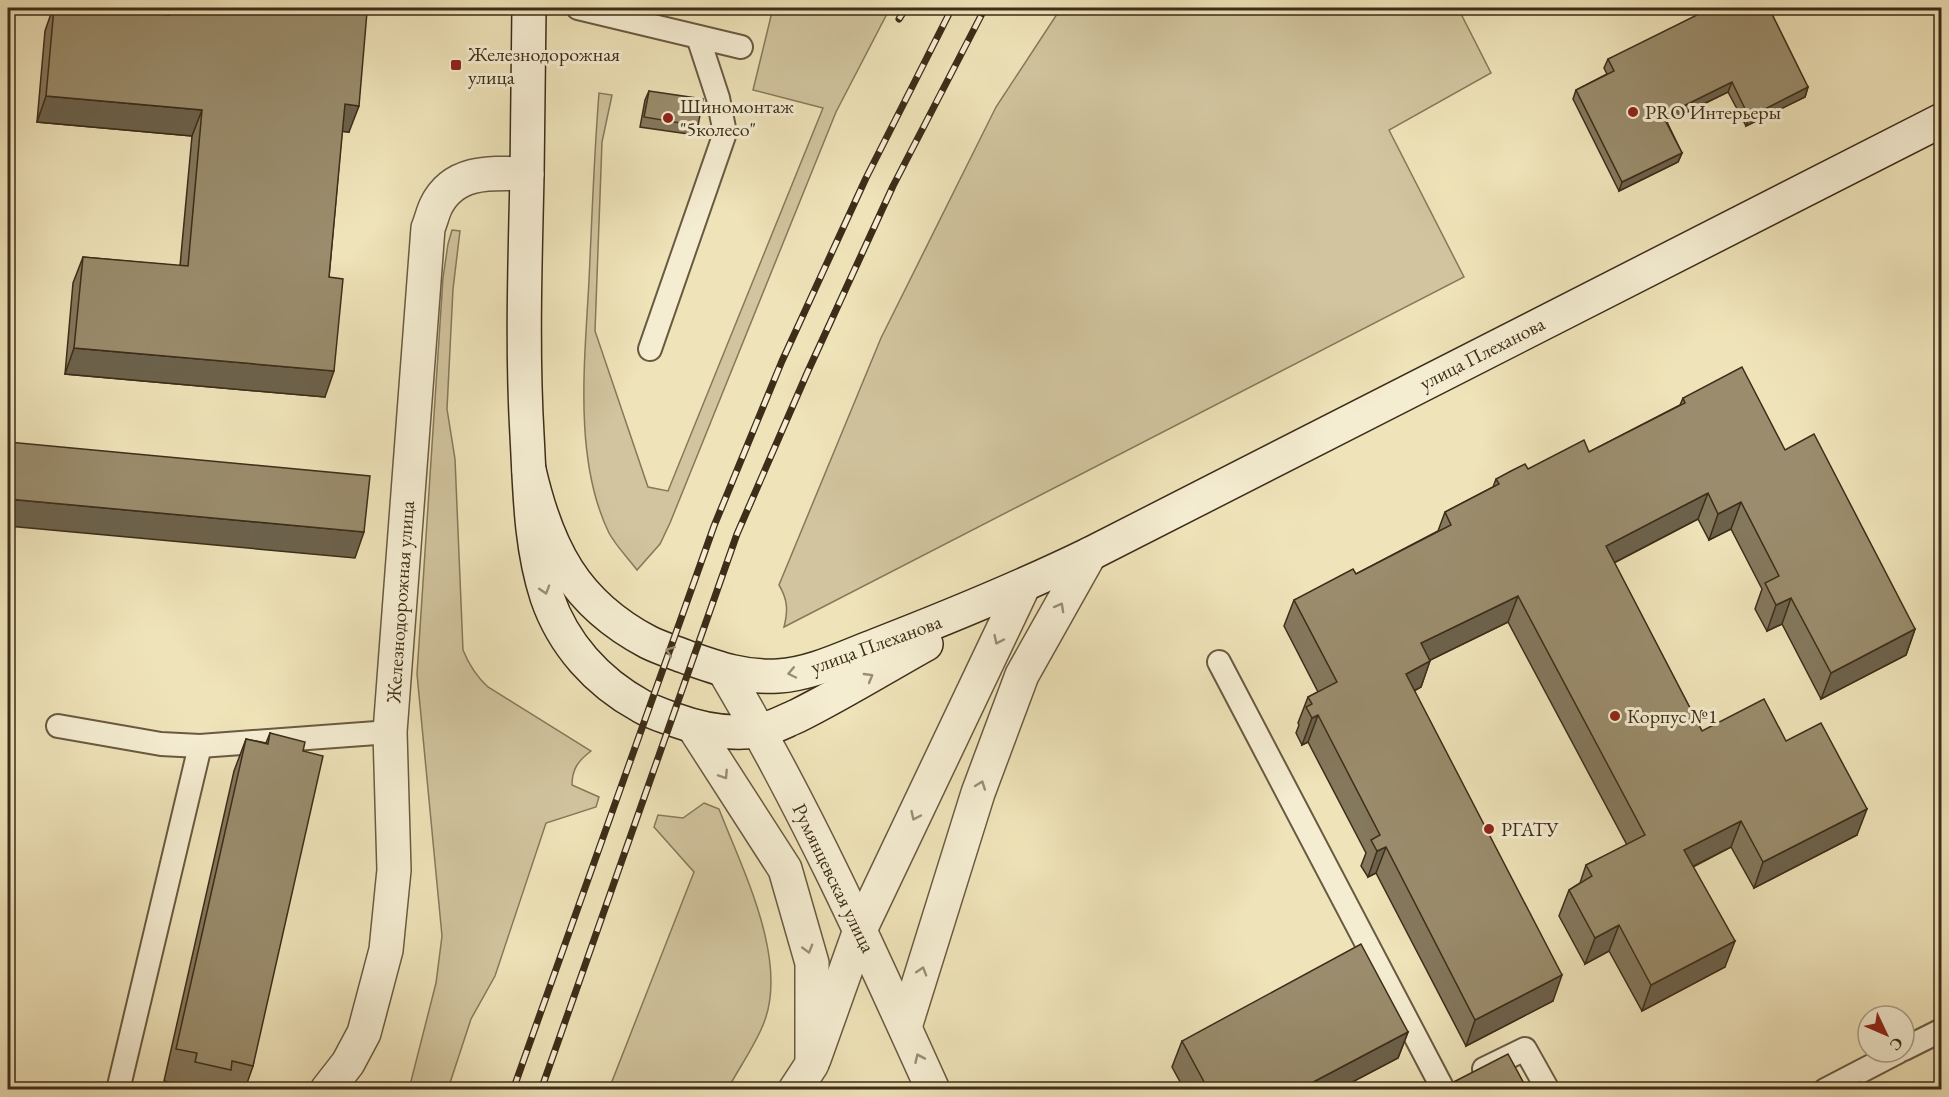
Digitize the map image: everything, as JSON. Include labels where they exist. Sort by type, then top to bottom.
[{"type":"street","points":[[529,8],[524,375],[529,470],[538,567],[548,600],[562,631],[577,653],[596,674],[643,708],[693,726],[723,733],[760,731]]},
{"type":"street","name":"улица Плеханова","points":[[725,672],[751,676],[780,676],[816,668],[1023,587],[1941,120]]},
{"type":"street","name":"Железнодорожная улица","points":[[327,1089],[348,1063],[364,1033],[386,950],[394,870],[390,732],[428,228],[436,204],[448,190],[464,178],[484,173],[527,174]]},
{"type":"street","points":[[529,470],[537,506],[548,537],[574,579],[600,610],[624,628],[650,643],[725,672]]},
{"type":"street","points":[[905,1027],[978,793],[1022,675],[1090,554]]},
{"type":"street","points":[[803,1077],[861,930],[1023,587]]},
{"type":"street","name":"улица Плеханова","points":[[760,731],[827,701],[1023,587]]},
{"type":"street","name":"Румянцевская улица","points":[[725,672],[760,731],[861,930],[933,1089]]},
{"type":"street","name":"Румянцевская улица","points":[[693,726],[785,869],[812,963],[803,1077]]},
{"type":"lane","points":[[578,8],[741,46]]},
{"type":"lane","points":[[650,349],[725,134],[718,98],[698,37]]},
{"type":"lane","points":[[1219,662],[1442,1089],[1525,1049],[1548,1089]]},
{"type":"lane","points":[[58,726],[161,744],[200,746],[390,732]]},
{"type":"lane","points":[[118,1089],[200,746]]},
{"type":"lane","points":[[1916,1043],[1941,1030]]},
{"type":"lane","points":[[349,1089],[364,1033]]},
{"type":"lane","points":[[1825,1089],[1874,1064]]},
{"type":"shaded area","points":[[783,8],[890,8],[836,112],[670,523],[660,544],[637,570],[609,533],[590,474],[586,442],[584,376],[599,93],[612,95],[602,142],[595,331],[648,487],[668,491],[823,108],[753,90],[772,12],[782,14]]},
{"type":"shaded area","points":[[1061,8],[1458,8],[1491,73],[1389,130],[1464,277],[784,627],[786,606],[779,585],[881,338],[996,107]]},
{"type":"shaded area","points":[[452,230],[460,231],[453,289],[447,409],[455,459],[463,650],[473,670],[488,687],[591,751],[577,766],[573,774],[572,785],[599,797],[596,807],[546,823],[495,976],[471,1019],[448,1089],[409,1089],[436,983],[442,936],[417,674],[443,278]]},
{"type":"shaded area","points":[[704,803],[719,809],[760,916],[771,973],[770,1000],[763,1025],[730,1085],[730,1089],[609,1089],[694,872],[654,827],[658,815],[683,818]]},
{"type":"building","points":[[54,8],[88,8],[169,15],[170,8],[322,8],[367,12],[359,106],[345,104],[329,277],[343,279],[334,371],[74,348],[83,257],[188,266],[202,110],[46,96]]},
{"type":"building","name":"PRO Интерьеры","points":[[1711,8],[1721,8],[1724,14],[1738,8],[1769,8],[1808,87],[1749,117],[1732,82],[1663,116],[1682,153],[1622,182],[1576,90],[1614,71],[1608,59]]},
{"type":"building","points":[[649,91],[703,99],[698,126],[644,117]]},
{"type":"building","name":"Корпус №1","points":[[1742,367],[1785,450],[1814,434],[1915,629],[1831,673],[1791,598],[1776,605],[1765,583],[1779,576],[1741,502],[1718,514],[1708,493],[1606,546],[1702,731],[1764,699],[1786,741],[1821,723],[1867,809],[1763,862],[1741,821],[1684,850],[1735,941],[1651,985],[1619,925],[1595,938],[1569,890],[1592,876],[1586,865],[1645,835],[1518,596],[1421,643],[1430,661],[1406,674],[1562,975],[1475,1020],[1386,847],[1377,851],[1371,840],[1380,835],[1318,715],[1312,718],[1306,707],[1312,704],[1308,697],[1337,682],[1294,600],[1353,569],[1356,574],[1451,525],[1445,512],[1499,484],[1496,479],[1511,471],[1525,464],[1528,469],[1584,440],[1589,452],[1685,403],[1683,398]]},
{"type":"building","points":[[8,442],[370,476],[364,532],[8,499]]},
{"type":"building","points":[[270,733],[305,742],[303,751],[323,756],[253,1066],[232,1061],[231,1070],[195,1062],[197,1053],[176,1049],[246,739],[268,744]]},
{"type":"building","points":[[1361,944],[1408,1032],[1300,1089],[1208,1089],[1182,1041]]},
{"type":"building","points":[[1508,1054],[1527,1089],[1440,1089]]},
{"type":"building","points":[[1860,1082],[1864,1089],[1845,1089]]},
{"type":"railway","points":[[899,19],[906,8]]},
{"type":"railway","points":[[513,1090],[714,526],[782,361],[866,178],[952,8]]},
{"type":"railway","points":[[541,1090],[737,534],[808,371],[893,186],[985,8]]},
{"type":"place","name":"Железнодорожная улица","points":[[456,65]]},
{"type":"place","name":"PRO Интерьеры","points":[[1633,112]]},
{"type":"place","name":"Шиномонтаж \"5колесо\"","points":[[668,118]]},
{"type":"place","name":"Корпус №1","points":[[1615,716]]},
{"type":"place","name":"РГАТУ","points":[[1489,829]]}]
